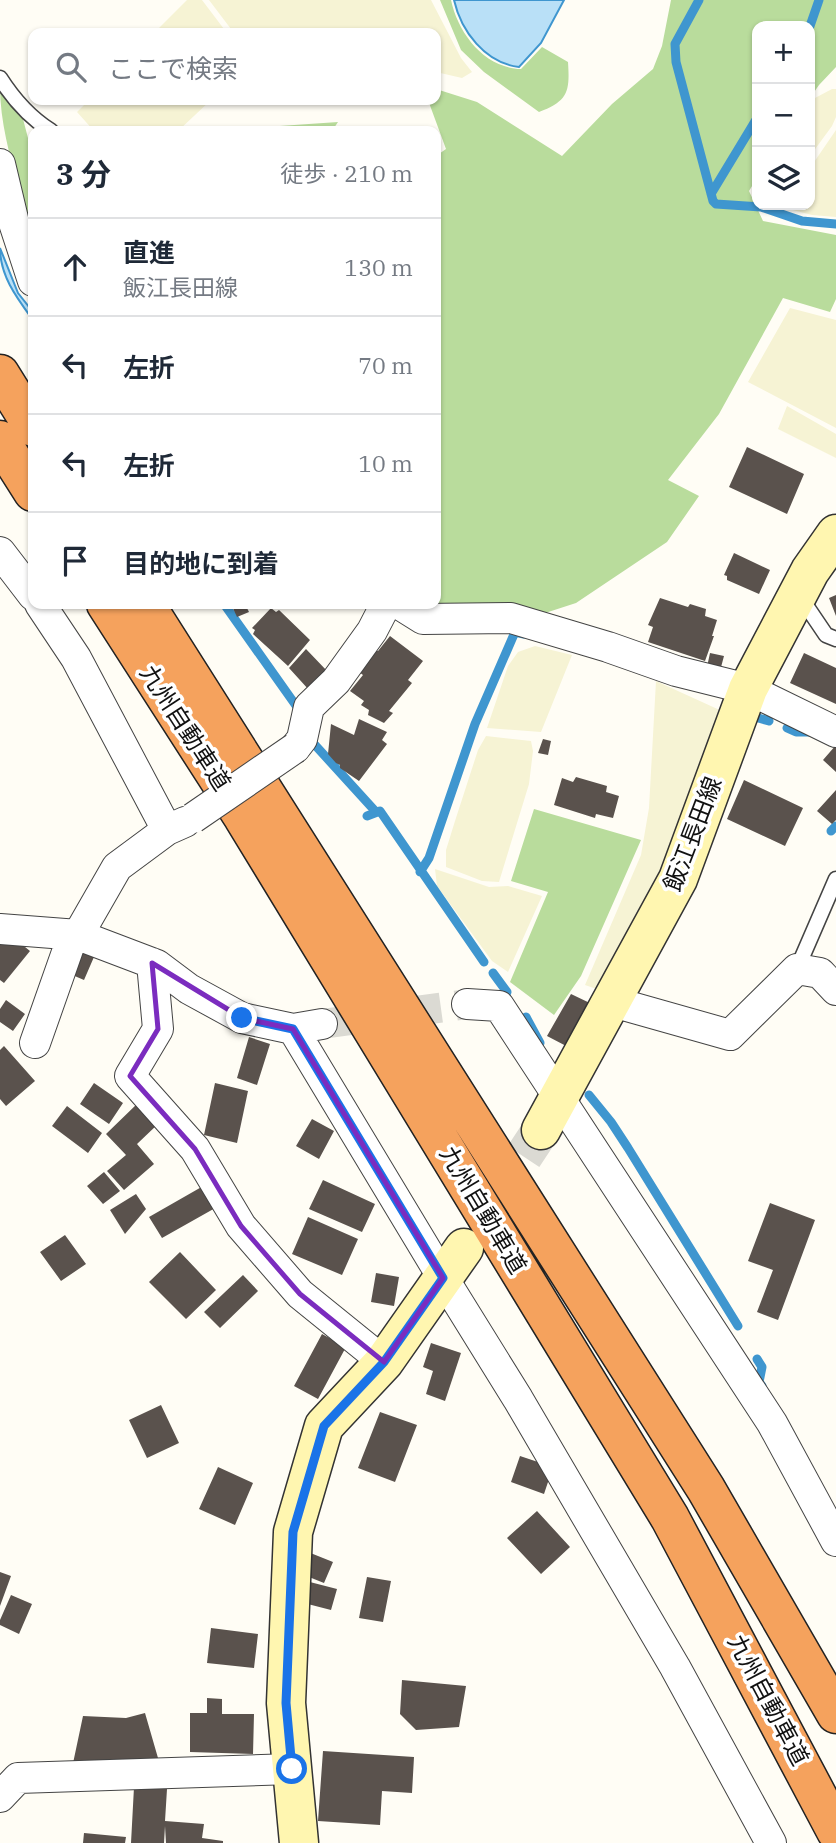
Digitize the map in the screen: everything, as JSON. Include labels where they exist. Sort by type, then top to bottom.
[{"type":"highway","points":[[0,374],[28,419]]},
{"type":"highway","points":[[0,440],[28,484]]},
{"type":"highway","name":"九州自動車道","points":[[109,609],[243,817],[670,1518],[836,1831]]},
{"type":"highway","name":"九州自動車道","points":[[148,609],[706,1489],[836,1714]]},
{"type":"main road","name":"飯江長田線","points":[[541,1130],[678,879],[748,689],[810,570],[836,534]]},
{"type":"main road","points":[[299,1843],[286,1703],[293,1532],[324,1426],[384,1362],[464,1248]]},
{"type":"street","points":[[0,164],[14,223],[28,266]]},
{"type":"street","points":[[0,552],[28,588]]},
{"type":"street","points":[[43,609],[180,824]]},
{"type":"street","points":[[35,1043],[75,935],[117,867],[295,748],[302,739],[309,707],[336,681],[372,631],[383,609]]},
{"type":"street","points":[[407,609],[423,619],[511,618],[676,671],[748,689],[835,728]]},
{"type":"street","points":[[0,929],[75,935],[152,963],[188,989],[242,1018],[293,1029],[322,1024]]},
{"type":"street","points":[[152,963],[158,1029],[130,1076],[195,1149],[241,1226],[300,1294],[384,1362]]},
{"type":"street","points":[[613,1002],[730,1035],[797,969],[820,973],[836,989]]},
{"type":"street","points":[[467,1004],[499,1006],[772,1423],[836,1541]]},
{"type":"street","points":[[293,1029],[518,1399],[654,1632],[771,1843]]},
{"type":"street","points":[[0,1797],[18,1778],[292,1769]]},
{"type":"lane","points":[[0,78],[9,93],[32,119],[43,126]]},
{"type":"lane","points":[[798,594],[826,635],[836,639]]},
{"type":"lane","points":[[797,969],[836,879]]},
{"type":"highlighted area","points":[[152,963],[242,1018],[293,1029],[443,1278],[384,1362],[300,1294],[241,1226],[195,1149],[130,1076],[158,1029]]},
{"type":"shaded area","points":[[187,0],[202,0],[223,28],[159,28]]},
{"type":"shaded area","points":[[209,0],[431,0],[461,58],[472,72],[462,78],[441,73],[441,28],[230,28]]},
{"type":"shaded area","points":[[836,89],[836,117],[815,149],[815,147],[815,98]]},
{"type":"shaded area","points":[[84,105],[206,105],[183,126],[90,126],[77,112]]},
{"type":"shaded area","points":[[836,130],[836,217],[793,210],[815,210],[815,161]]},
{"type":"shaded area","points":[[790,308],[836,320],[836,428],[748,382]]},
{"type":"shaded area","points":[[787,406],[836,434],[836,458],[778,429]]},
{"type":"shaded area","points":[[535,646],[572,655],[541,732],[487,728],[508,666],[518,652]]},
{"type":"shaded area","points":[[656,681],[724,712],[670,861],[608,993],[585,985],[641,855],[649,808]]},
{"type":"shaded area","points":[[486,736],[531,741],[533,751],[529,784],[499,882],[482,881],[446,867],[446,850],[478,750]]},
{"type":"shaded area","points":[[435,869],[489,887],[508,886],[542,896],[508,972],[492,961],[437,886]]},
{"type":"green space","points":[[440,0],[451,0],[466,36],[484,55],[495,62],[521,69],[542,47],[568,62],[565,94],[556,104],[539,112],[484,72],[461,50]]},
{"type":"green space","points":[[671,0],[836,0],[836,67],[815,91],[815,21],[752,21],[752,186],[749,191],[752,210],[758,210],[763,221],[836,235],[836,299],[830,312],[783,298],[719,414],[668,480],[699,496],[667,542],[576,603],[539,615],[441,606],[441,152],[446,149],[441,126],[438,126],[430,105],[441,105],[441,91],[477,102],[562,156],[612,104],[653,69],[662,46]]},
{"type":"green space","points":[[0,86],[23,119],[28,138],[28,222],[6,139]]},
{"type":"green space","points":[[338,122],[335,126],[281,126]]},
{"type":"green space","points":[[534,809],[641,840],[581,976],[554,1015],[510,982],[548,892],[511,881]]},
{"type":"water","points":[[454,0],[564,0],[541,43],[519,67],[495,59],[476,44],[462,23]]},
{"type":"water","points":[[0,248],[18,293],[28,306],[28,313],[6,277]]},
{"type":"building","points":[[747,447],[804,474],[787,514],[729,487]]},
{"type":"building","points":[[734,553],[770,570],[759,594],[727,580],[724,575]]},
{"type":"building","points":[[836,595],[836,616],[829,598]]},
{"type":"building","points":[[660,598],[688,607],[690,604],[706,609],[705,616],[717,620],[705,661],[648,642],[653,627],[648,625]]},
{"type":"building","points":[[233,609],[248,609],[249,612],[237,617]]},
{"type":"building","points":[[270,609],[276,612],[279,610],[310,640],[288,666],[253,634],[255,630],[252,628]]},
{"type":"building","points":[[390,636],[423,661],[408,680],[412,683],[389,711],[393,713],[384,723],[368,715],[369,710],[361,705],[364,701],[350,691],[363,675],[359,672],[373,650],[378,651]]},
{"type":"building","points":[[306,649],[328,672],[309,690],[289,668]]},
{"type":"building","points":[[710,653],[724,656],[720,671],[707,667]]},
{"type":"building","points":[[804,653],[836,668],[836,704],[790,683]]},
{"type":"building","points":[[359,719],[387,732],[382,740],[387,744],[359,781],[340,768],[328,754],[331,724],[354,735]]},
{"type":"building","points":[[543,739],[551,741],[548,755],[538,753]]},
{"type":"building","points":[[836,745],[836,772],[823,760]]},
{"type":"building","points":[[576,777],[607,786],[606,792],[619,796],[613,818],[596,814],[595,818],[554,805],[562,778],[573,782]]},
{"type":"building","points":[[744,780],[803,808],[785,846],[727,819]]},
{"type":"building","points":[[836,790],[836,820],[832,824],[817,811]]},
{"type":"building","points":[[9,934],[30,951],[4,983],[0,980],[0,945]]},
{"type":"building","points":[[76,940],[97,950],[84,980],[63,971]]},
{"type":"building","points":[[571,994],[594,1005],[570,1048],[547,1036]]},
{"type":"building","points":[[6,1000],[25,1014],[13,1031],[0,1022],[0,1009]]},
{"type":"building","points":[[249,1037],[270,1044],[257,1085],[237,1078]]},
{"type":"building","points":[[4,1046],[35,1081],[6,1106],[0,1099],[0,1050]]},
{"type":"building","points":[[94,1083],[123,1103],[109,1124],[80,1104]]},
{"type":"building","points":[[215,1083],[248,1091],[237,1143],[204,1135]]},
{"type":"building","points":[[138,1103],[158,1124],[137,1144],[154,1164],[124,1190],[107,1171],[126,1155],[106,1134]]},
{"type":"building","points":[[67,1106],[102,1133],[88,1153],[52,1126]]},
{"type":"building","points":[[312,1119],[334,1131],[319,1159],[296,1146]]},
{"type":"building","points":[[104,1172],[120,1191],[103,1204],[87,1186]]},
{"type":"building","points":[[323,1180],[375,1204],[362,1232],[309,1209]]},
{"type":"building","points":[[205,1185],[217,1207],[162,1238],[149,1217]]},
{"type":"building","points":[[136,1194],[146,1209],[125,1234],[110,1210]]},
{"type":"building","points":[[770,1203],[815,1220],[778,1320],[757,1312],[773,1270],[748,1261]]},
{"type":"building","points":[[308,1217],[358,1239],[342,1275],[292,1254]]},
{"type":"building","points":[[65,1235],[86,1264],[61,1281],[40,1252]]},
{"type":"building","points":[[180,1252],[216,1290],[186,1319],[149,1282]]},
{"type":"building","points":[[376,1273],[399,1277],[394,1306],[371,1302]]},
{"type":"building","points":[[243,1275],[258,1291],[220,1328],[204,1312]]},
{"type":"building","points":[[322,1334],[346,1347],[318,1399],[294,1386]]},
{"type":"building","points":[[431,1343],[461,1353],[445,1401],[426,1394],[433,1371],[423,1367]]},
{"type":"building","points":[[161,1405],[179,1443],[147,1458],[129,1420]]},
{"type":"building","points":[[380,1412],[417,1425],[395,1482],[358,1468]]},
{"type":"building","points":[[520,1456],[553,1467],[544,1494],[511,1482]]},
{"type":"building","points":[[218,1467],[253,1483],[235,1525],[199,1509]]},
{"type":"building","points":[[537,1511],[570,1547],[541,1574],[507,1538]]},
{"type":"building","points":[[308,1552],[333,1562],[324,1583],[299,1573]]},
{"type":"building","points":[[0,1572],[11,1576],[0,1606]]},
{"type":"building","points":[[367,1577],[391,1581],[383,1622],[359,1618]]},
{"type":"building","points":[[306,1581],[337,1589],[331,1610],[300,1602]]},
{"type":"building","points":[[11,1595],[32,1604],[19,1634],[0,1625]]},
{"type":"building","points":[[211,1628],[258,1634],[254,1668],[207,1663]]},
{"type":"building","points":[[402,1680],[466,1686],[459,1727],[416,1730],[400,1714]]},
{"type":"building","points":[[207,1698],[222,1699],[222,1714],[254,1714],[253,1754],[190,1752],[190,1713],[207,1713]]},
{"type":"building","points":[[145,1713],[158,1758],[72,1768],[83,1716],[126,1718]]},
{"type":"building","points":[[323,1751],[414,1757],[412,1793],[382,1791],[380,1825],[318,1821]]},
{"type":"building","points":[[134,1787],[167,1789],[165,1821],[204,1824],[202,1838],[223,1843],[166,1843],[165,1826],[164,1843],[131,1843]]},
{"type":"building","points":[[84,1833],[126,1837],[125,1843],[83,1843]]},
{"type":"waterway","points":[[699,0],[675,44],[676,62],[713,201],[716,204],[761,207],[802,221],[836,224]]},
{"type":"waterway","points":[[812,21],[819,0]]},
{"type":"waterway","points":[[711,194],[752,126]]},
{"type":"waterway","points":[[228,609],[297,707]]},
{"type":"waterway","points":[[420,872],[429,858],[475,724],[515,632],[524,634]]},
{"type":"waterway","points":[[755,717],[769,721]]},
{"type":"waterway","points":[[787,728],[796,732],[813,732]]},
{"type":"waterway","points":[[315,745],[376,812]]},
{"type":"waterway","points":[[367,816],[380,811],[484,962]]},
{"type":"waterway","points":[[831,831],[836,826]]},
{"type":"waterway","points":[[493,973],[507,992]]},
{"type":"waterway","points":[[526,1017],[540,1043]]},
{"type":"waterway","points":[[589,1095],[628,1148],[738,1326]]},
{"type":"waterway","points":[[757,1359],[762,1367],[759,1382],[762,1386]]},
{"type":"tunnel","points":[[322,1024],[467,1004]]},
{"type":"tunnel","points":[[492,1204],[541,1130]]},
{"type":"route","points":[[242,1018],[293,1029],[443,1278],[384,1362],[324,1426],[293,1532],[286,1703],[292,1769]]}]
